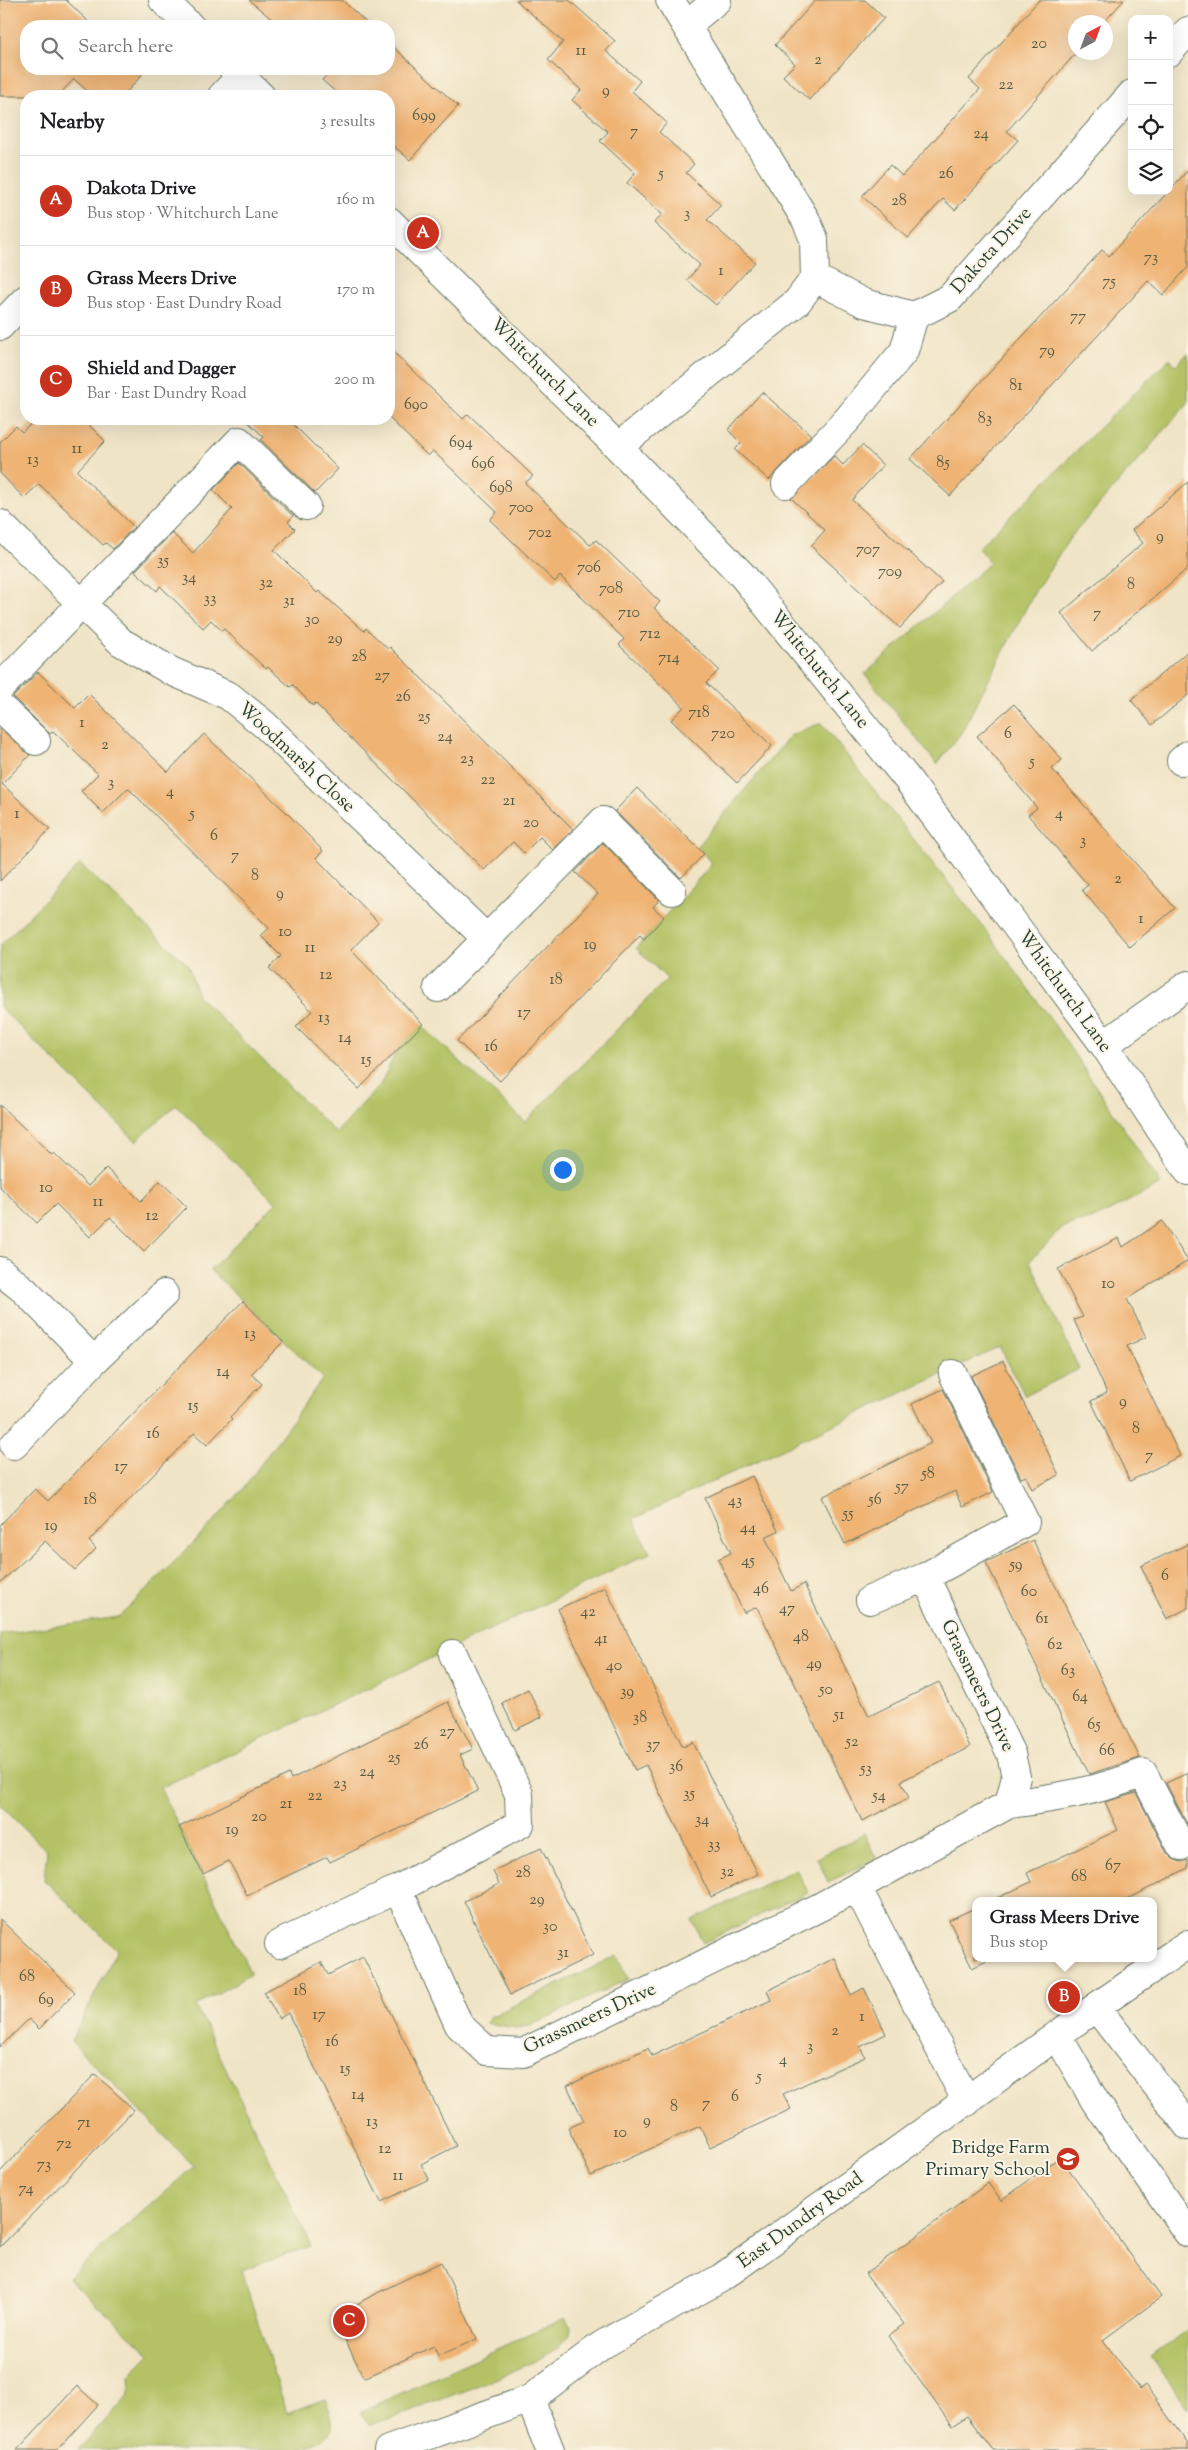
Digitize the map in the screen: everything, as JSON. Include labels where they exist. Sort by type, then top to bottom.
[{"type":"street","points":[[163,0],[184,20]]},
{"type":"street","points":[[618,447],[796,302],[815,278],[814,239],[806,220],[670,0]]},
{"type":"street","points":[[686,26],[717,0]]},
{"type":"street","points":[[1173,48],[1188,31]]},
{"type":"street","points":[[226,90],[236,75]]},
{"type":"street","points":[[239,75],[255,90]]},
{"type":"street","name":"Dakota Drive","points":[[914,316],[950,298],[1128,98]]},
{"type":"street","name":"Whitchurch Lane","points":[[395,227],[618,447],[743,576],[908,780],[1104,1045],[1188,1171]]},
{"type":"street","points":[[786,484],[846,420],[904,351],[914,316],[864,303],[815,278]]},
{"type":"street","points":[[0,326],[20,305]]},
{"type":"street","points":[[0,688],[238,441],[306,506]]},
{"type":"street","name":"Woodmarsh Close","points":[[0,524],[121,642],[171,671],[229,696],[265,726],[486,938]]},
{"type":"street","points":[[0,707],[36,741]]},
{"type":"street","points":[[438,988],[603,821],[672,891]]},
{"type":"street","points":[[1104,1045],[1188,985]]},
{"type":"street","points":[[0,1271],[24,1290],[94,1361]]},
{"type":"street","points":[[14,1444],[94,1361],[164,1294]]},
{"type":"street","points":[[870,1600],[925,1577],[1025,1522],[953,1374]]},
{"type":"street","name":"Grassmeers Drive","points":[[398,1889],[459,2025],[487,2051],[523,2053],[857,1887],[1009,1804],[1016,1777],[1011,1754],[925,1577]]},
{"type":"street","points":[[279,1944],[398,1889],[520,1824],[519,1794],[453,1654]]},
{"type":"street","points":[[1009,1804],[1067,1796],[1112,1786],[1143,1773],[1181,1846]]},
{"type":"street","points":[[857,1887],[967,2102]]},
{"type":"street","name":"East Dundry Road","points":[[388,2450],[530,2399],[602,2346],[721,2278],[1096,2007],[1188,1944]]},
{"type":"street","points":[[1096,2007],[1188,2126]]},
{"type":"street","points":[[1057,2035],[1095,2101],[1188,2233]]},
{"type":"street","points":[[530,2399],[550,2450]]},
{"type":"green space","points":[[1188,353],[1188,403],[1070,538],[1034,593],[961,733],[937,764],[865,674],[990,563],[978,548],[1169,359],[1176,365]]},
{"type":"green space","points":[[821,723],[985,929],[1058,1030],[1161,1184],[1100,1216],[1063,1227],[1030,1261],[1079,1369],[1025,1396],[1000,1347],[633,1519],[650,1553],[160,1788],[251,1974],[196,2006],[311,2246],[241,2270],[287,2413],[325,2399],[330,2411],[332,2428],[325,2438],[297,2450],[78,2450],[130,2394],[129,2375],[150,2354],[68,2278],[194,2166],[71,2041],[117,1950],[44,1880],[47,1851],[0,1805],[0,1634],[119,1617],[208,1528],[243,1489],[323,1378],[210,1270],[276,1203],[176,1105],[136,1141],[0,1007],[0,946],[80,864],[188,965],[198,996],[336,1133],[380,1085],[396,1052],[421,1025],[525,1122],[667,979],[636,948],[712,864],[697,846],[791,735]]},
{"type":"green space","points":[[864,1834],[877,1859],[828,1882],[817,1858]]},
{"type":"green space","points":[[796,1869],[808,1892],[703,1943],[692,1920]]},
{"type":"green space","points":[[617,1956],[628,1979],[530,2026],[516,2028],[486,2023],[490,2017]]},
{"type":"green space","points":[[566,2317],[571,2326],[570,2334],[553,2352],[505,2375],[385,2421],[369,2425],[360,2412]]},
{"type":"green space","points":[[1188,2329],[1188,2409],[1151,2357]]},
{"type":"building","points":[[0,0],[66,0],[87,20],[20,20],[20,75],[142,75],[128,90],[86,90],[74,79],[64,90],[20,90],[20,96],[0,96]]},
{"type":"building","points":[[249,0],[342,0],[364,20],[273,20]]},
{"type":"building","points":[[516,0],[569,0],[615,41],[606,51],[640,81],[632,91],[667,123],[659,132],[694,164],[686,173],[721,205],[707,220],[755,262],[716,305],[687,280],[700,265],[654,223],[662,214],[627,183],[635,173],[600,141],[608,132],[572,100],[581,90],[548,60],[563,42]]},
{"type":"building","points":[[816,0],[865,0],[884,18],[809,100],[783,76],[795,64],[775,45]]},
{"type":"building","points":[[1039,0],[1124,0],[1110,15],[1068,15],[1068,60],[1070,60],[1007,131],[1018,140],[955,210],[943,199],[908,238],[862,196],[890,165],[902,176],[980,89],[969,79]]},
{"type":"building","points":[[395,48],[458,106],[410,160],[395,147],[395,90],[333,90],[322,80],[327,75],[395,75]]},
{"type":"building","points":[[1188,170],[1188,267],[1163,295],[1148,281],[950,496],[910,459],[1102,250],[1109,256],[1165,195],[1173,195],[1173,186]]},
{"type":"building","points":[[395,354],[463,419],[468,414],[533,476],[525,483],[590,545],[596,540],[660,602],[654,608],[719,670],[706,683],[772,746],[737,783],[671,720],[684,707],[619,645],[624,639],[560,576],[555,582],[490,520],[497,512],[433,451],[428,456],[395,424]]},
{"type":"building","points":[[762,392],[811,435],[769,480],[735,450],[741,443],[728,430]]},
{"type":"building","points":[[30,425],[89,425],[105,441],[77,471],[134,527],[113,549],[106,543],[103,545],[39,484],[24,498],[0,473],[0,442],[16,426],[22,432]]},
{"type":"building","points":[[251,425],[294,425],[338,469],[315,493],[261,440],[264,437]]},
{"type":"building","points":[[862,445],[883,465],[852,500],[942,582],[900,628],[811,546],[825,530],[791,498],[834,456],[843,465]]},
{"type":"building","points":[[239,463],[293,516],[288,522],[295,529],[274,550],[317,593],[319,591],[364,631],[366,628],[388,649],[390,647],[573,829],[553,850],[540,837],[524,853],[513,842],[484,870],[315,703],[313,706],[293,685],[290,687],[268,667],[266,669],[224,629],[222,631],[211,620],[203,628],[160,586],[157,591],[135,571],[172,533],[193,553],[232,509],[213,490]]},
{"type":"building","points":[[1188,482],[1188,568],[1092,651],[1061,613],[1143,543],[1132,530]]},
{"type":"building","points":[[1188,651],[1188,695],[1152,725],[1131,700]]},
{"type":"building","points":[[38,672],[75,708],[89,694],[168,772],[204,734],[287,813],[323,851],[316,858],[378,922],[351,950],[423,1024],[359,1089],[296,1027],[312,1011],[269,968],[281,956],[261,936],[269,928],[128,788],[103,813],[81,791],[98,774],[53,731],[50,734],[13,697]]},
{"type":"building","points":[[1014,704],[1062,760],[1052,769],[1175,908],[1130,947],[1082,890],[1088,885],[1028,815],[1037,808],[977,736]]},
{"type":"building","points":[[0,728],[30,755],[2,784],[50,829],[0,881]]},
{"type":"building","points":[[637,788],[704,854],[681,878],[615,811]]},
{"type":"building","points":[[603,843],[659,900],[653,907],[664,917],[644,939],[640,935],[500,1081],[457,1041],[598,894],[575,872]]},
{"type":"building","points":[[0,1105],[52,1155],[54,1153],[88,1186],[106,1168],[141,1201],[160,1181],[187,1207],[144,1251],[110,1217],[90,1237],[56,1204],[37,1223],[0,1187]]},
{"type":"building","points":[[1162,1221],[1188,1261],[1127,1299],[1146,1337],[1127,1346],[1180,1456],[1130,1481],[1091,1401],[1107,1393],[1074,1320],[1083,1317],[1058,1269],[1119,1238],[1123,1247]]},
{"type":"building","points":[[243,1301],[283,1342],[251,1374],[262,1384],[230,1417],[232,1419],[207,1445],[194,1433],[89,1541],[96,1549],[75,1570],[45,1541],[0,1583],[0,1525],[35,1489],[48,1501]]},
{"type":"building","points":[[1003,1361],[1059,1475],[1032,1489],[1026,1476],[1021,1478],[971,1376]]},
{"type":"building","points":[[943,1389],[993,1492],[962,1507],[955,1491],[845,1544],[822,1497],[931,1443],[912,1404]]},
{"type":"building","points":[[752,1476],[778,1531],[765,1537],[791,1591],[804,1584],[869,1716],[939,1682],[970,1747],[901,1781],[909,1798],[862,1821],[757,1607],[744,1613],[718,1559],[731,1553],[705,1498]]},
{"type":"building","points":[[1033,1540],[1140,1758],[1089,1774],[986,1562]]},
{"type":"building","points":[[1188,1544],[1188,1608],[1167,1619],[1141,1566]]},
{"type":"building","points":[[605,1587],[683,1747],[693,1742],[758,1874],[711,1897],[646,1765],[635,1770],[558,1609]]},
{"type":"building","points":[[528,1689],[542,1717],[515,1730],[502,1703]]},
{"type":"building","points":[[448,1702],[473,1749],[460,1755],[478,1791],[330,1862],[327,1857],[247,1895],[229,1861],[203,1874],[179,1827],[289,1774],[291,1779]]},
{"type":"building","points":[[1188,1773],[1188,1826],[1166,1783]]},
{"type":"building","points":[[1136,1793],[1167,1853],[1173,1859],[1181,1862],[1188,1860],[1188,1868],[1132,1897],[999,1897],[1031,1882],[1027,1873],[1118,1830],[1105,1802]]},
{"type":"building","points":[[541,1848],[593,1955],[510,1995],[464,1901],[499,1884],[493,1871]]},
{"type":"building","points":[[972,1909],[972,1962],[985,1962],[972,1968],[949,1920]]},
{"type":"building","points":[[0,1919],[75,1992],[39,2029],[29,2019],[0,2047]]},
{"type":"building","points":[[363,1957],[456,2146],[421,2164],[429,2179],[381,2202],[288,2013],[279,2019],[264,1992],[321,1962],[328,1975]]},
{"type":"building","points":[[835,1958],[851,1995],[864,1988],[886,2034],[860,2047],[865,2057],[783,2094],[791,2109],[710,2147],[700,2126],[591,2176],[568,2128],[584,2121],[567,2086],[648,2048],[652,2056],[771,2000],[767,1991]]},
{"type":"building","points":[[95,2074],[134,2110],[0,2247],[0,2172]]},
{"type":"building","points":[[1060,2157],[1161,2297],[1103,2340],[1140,2389],[1145,2385],[1188,2444],[1188,2450],[993,2450],[967,2416],[952,2426],[888,2336],[904,2324],[865,2274],[988,2183],[1001,2201]]},
{"type":"building","points":[[441,2262],[477,2339],[438,2356],[434,2346],[364,2378],[334,2317],[373,2295]]},
{"type":"building","points":[[77,2386],[98,2405],[57,2450],[17,2450]]},
{"type":"place","name":"Dakota Drive","points":[[423,233]]},
{"type":"place","name":"Grass Meers Drive","points":[[1064,1997]]},
{"type":"place","name":"Bridge Farm Primary School","points":[[1068,2159]]},
{"type":"place","name":"Shield and Dagger","points":[[349,2321]]}]
